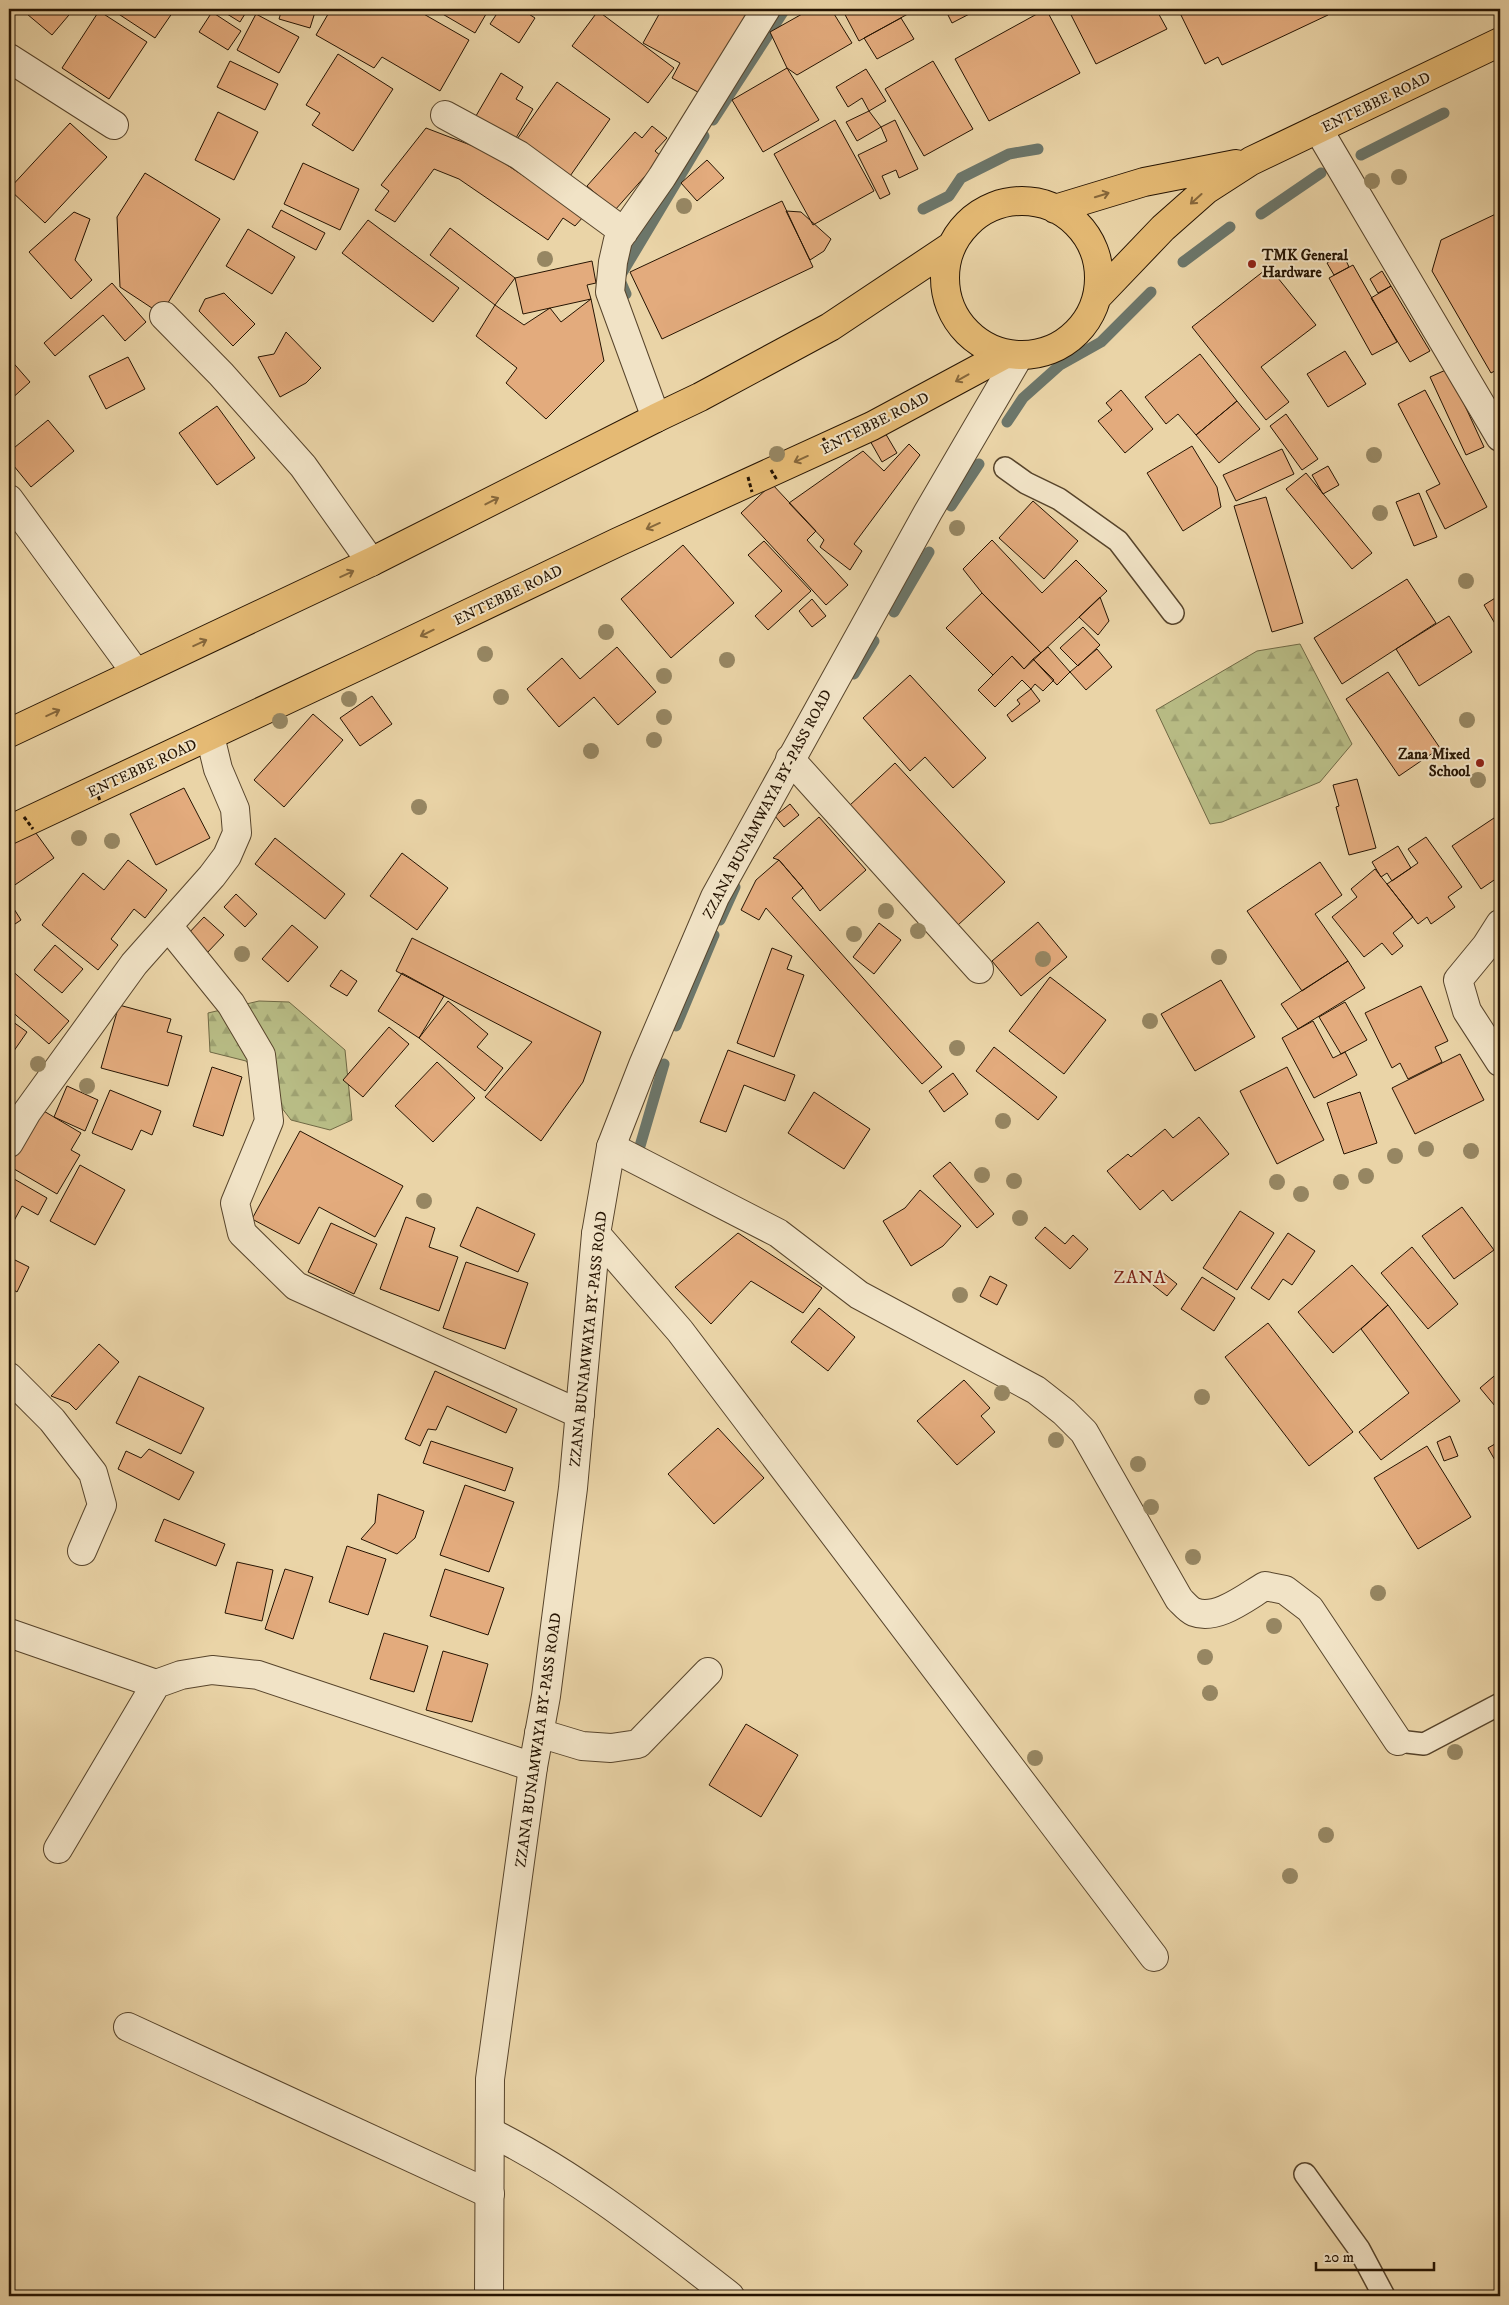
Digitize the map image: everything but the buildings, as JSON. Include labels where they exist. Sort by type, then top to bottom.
[{"type":"main road","name":"ENTEBBE ROAD","points":[[1251,162],[1500,42]]},
{"type":"main road","points":[[1055,209],[1144,182],[1251,162]]},
{"type":"main road","points":[[1097,297],[1163,228],[1206,190],[1251,162]]},
{"type":"main road","points":[[1031,201],[1055,209],[1073,220],[1090,243],[1096,255],[1099,276],[1097,297],[1090,316],[1078,333],[1061,346],[1041,354],[1012,355],[965,333],[944,292],[950,247],[962,226],[983,210],[1006,202],[1031,201]]},
{"type":"main road","points":[[9,733],[371,562],[700,397],[830,327],[950,247]]},
{"type":"main road","name":"ENTEBBE ROAD","points":[[22,825],[618,542],[872,426],[1012,355]]},
{"type":"street","points":[[656,418],[610,292],[612,262],[618,240],[662,177],[766,9]]},
{"type":"street","points":[[9,58],[114,125]]},
{"type":"street","points":[[445,115],[520,155],[624,232]]},
{"type":"street","points":[[1318,129],[1500,437]]},
{"type":"street","points":[[164,316],[221,374],[303,466],[371,562]]},
{"type":"street","name":"ZZANA BUNAMWAYA BY-PASS ROAD","points":[[489,2296],[490,2079],[533,1767],[546,1696],[573,1488],[596,1234],[611,1147],[643,1064],[715,897],[928,512],[1012,355]]},
{"type":"street","points":[[9,499],[136,673]]},
{"type":"street","points":[[9,1142],[27,1112],[134,964],[212,876],[226,856],[237,833],[235,809],[218,769],[210,736]]},
{"type":"street","points":[[790,759],[979,969]]},
{"type":"street","points":[[1500,924],[1486,946],[1458,980],[1467,1011],[1500,1062]]},
{"type":"street","points":[[168,926],[232,1004],[261,1055],[269,1121],[235,1203],[242,1233],[296,1286],[580,1414]]},
{"type":"street","points":[[611,1147],[778,1233],[859,1295],[1036,1390],[1064,1412],[1084,1432],[1179,1599],[1192,1612],[1206,1615],[1216,1613],[1265,1586],[1285,1590],[1310,1609],[1398,1741]]},
{"type":"street","points":[[596,1234],[680,1332],[1154,1957]]},
{"type":"street","points":[[9,1377],[52,1420],[93,1473],[102,1505],[82,1551]]},
{"type":"street","points":[[9,1633],[156,1684]]},
{"type":"street","points":[[58,1849],[156,1684],[180,1675],[212,1670],[258,1675],[533,1767]]},
{"type":"street","points":[[539,1734],[582,1746],[612,1748],[638,1744],[708,1672]]},
{"type":"street","points":[[128,2027],[490,2194]]},
{"type":"street","points":[[490,2132],[531,2152],[601,2200],[730,2296]]},
{"type":"lane","points":[[1005,468],[1026,483],[1059,499],[1118,541],[1173,612]]},
{"type":"lane","points":[[1398,1741],[1424,1744],[1500,1704]]},
{"type":"lane","points":[[1305,2174],[1359,2250],[1384,2296]]},
{"type":"path","points":[[823,438],[833,452]]},
{"type":"path","points":[[771,470],[778,480]]},
{"type":"path","points":[[748,477],[752,492]]},
{"type":"path","points":[[94,784],[100,800]]},
{"type":"green space","points":[[1300,644],[1352,744],[1320,782],[1222,822],[1210,824],[1156,710],[1257,651]]},
{"type":"green space","points":[[259,1001],[289,1002],[345,1050],[352,1120],[330,1130],[291,1120],[246,1061],[210,1052],[208,1013]]},
{"type":"waterway","points":[[713,120],[785,9]]},
{"type":"waterway","points":[[1361,155],[1444,113]]},
{"type":"waterway","points":[[626,294],[619,278],[704,136]]},
{"type":"waterway","points":[[923,209],[949,196],[961,178],[1009,154],[1038,149]]},
{"type":"waterway","points":[[1261,214],[1321,173]]},
{"type":"waterway","points":[[1183,262],[1230,227]]},
{"type":"waterway","points":[[1007,422],[1023,398],[1060,365],[1101,342],[1151,292]]},
{"type":"waterway","points":[[951,506],[979,464]]},
{"type":"waterway","points":[[894,612],[929,552]]},
{"type":"waterway","points":[[854,674],[874,641]]},
{"type":"waterway","points":[[720,920],[735,887]]},
{"type":"waterway","points":[[676,1026],[714,935]]},
{"type":"waterway","points":[[640,1146],[664,1064]]},
{"type":"place","name":"TMK General Hardware","points":[[1252,264]]},
{"type":"place","name":"Zana Mixed School","points":[[1480,763]]},
{"type":"district","name":"ZANA","points":[[1140,1277]]}]
